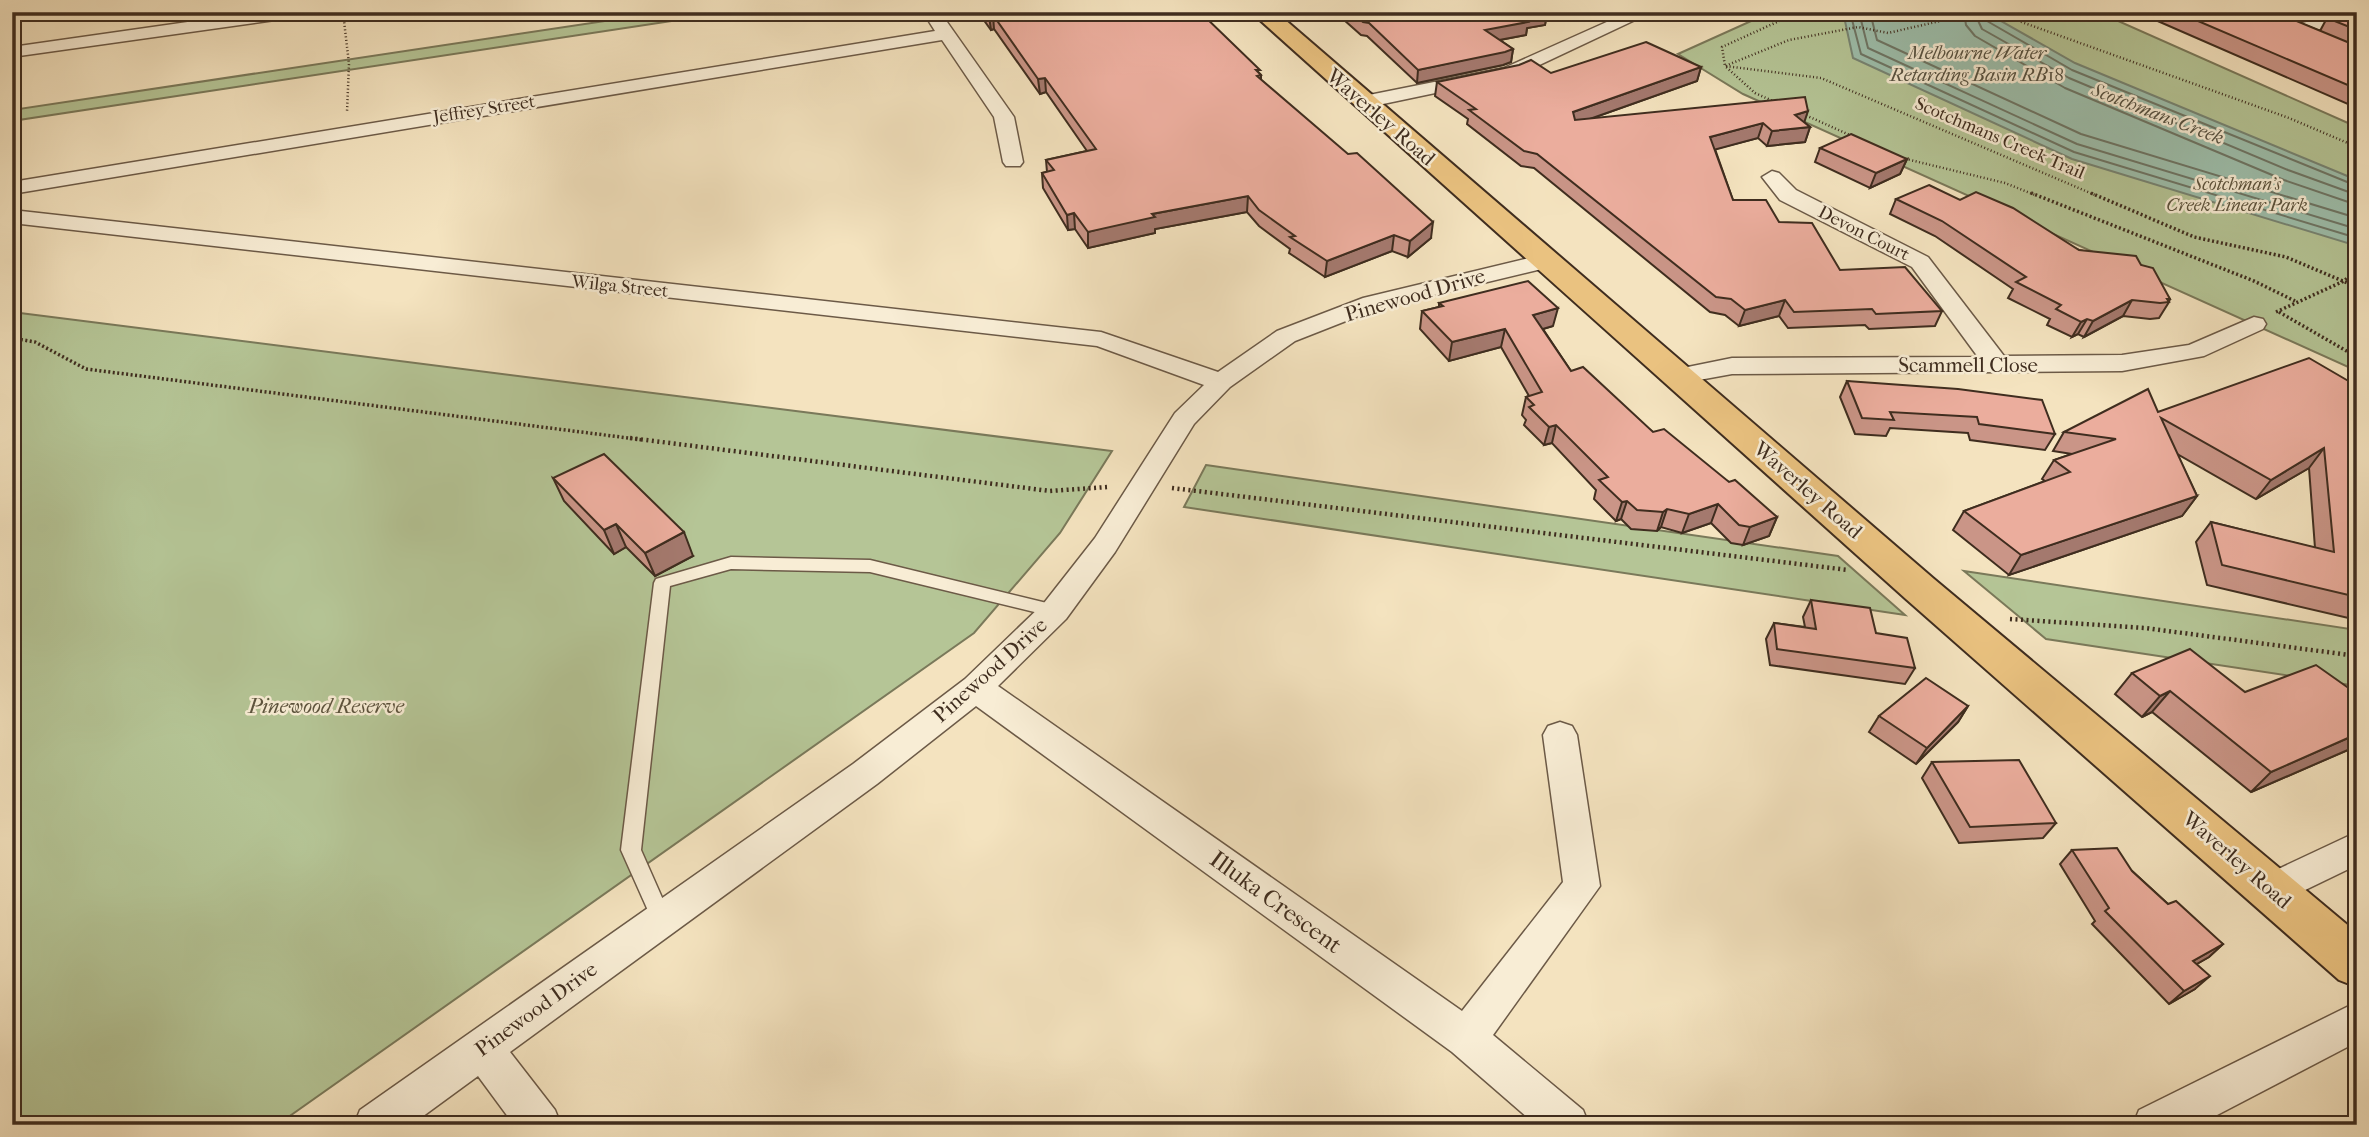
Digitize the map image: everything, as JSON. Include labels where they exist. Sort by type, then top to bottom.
[{"type":"main road","name":"Waverley Road","points":[[1262,12],[1677,376],[2357,964]]},
{"type":"street","points":[[12,52],[193,20],[296,12]]},
{"type":"street","points":[[931,12],[1004,117],[1013,162]]},
{"type":"street","points":[[1364,102],[1509,72],[1644,12]]},
{"type":"street","points":[[2318,41],[2286,28],[2357,15]]},
{"type":"street","name":"Jeffrey Street","points":[[16,192],[346,132],[946,34]]},
{"type":"street","name":"Devon Court","points":[[1772,177],[1788,195],[1920,262],[1998,366]]},
{"type":"street","name":"Wilga Street","points":[[12,216],[1101,340],[1221,382]]},
{"type":"street","name":"Pinewood Drive","points":[[376,1125],[865,774],[976,688],[1055,611],[1105,545],[1184,419],[1221,382],[1286,336],[1371,303],[1546,261]]},
{"type":"street","name":"Scammell Close","points":[[1677,376],[1732,366],[2122,363],[2195,351],[2254,324]]},
{"type":"street","name":"Illuka Crescent","points":[[976,688],[1466,1038],[1568,1125]]},
{"type":"street","points":[[1466,1038],[1582,886],[1560,735]]},
{"type":"street","points":[[2272,890],[2357,847]]},
{"type":"street","points":[[2154,1125],[2357,1021]]},
{"type":"street","points":[[482,1048],[540,1125]]},
{"type":"lane","points":[[661,918],[631,850],[662,583],[732,563],[870,566],[1055,611]]},
{"type":"path","points":[[343,12],[349,64],[346,132]]},
{"type":"path","points":[[1780,104],[1755,93],[1725,66],[1722,47],[1799,12]]},
{"type":"path","points":[[1725,66],[1789,40],[1858,27],[1888,33],[1962,16],[2016,20],[2289,118],[2357,147]]},
{"type":"path","name":"Scotchmans Creek Trail","points":[[1725,66],[1821,78],[2194,237],[2286,257],[2357,287]]},
{"type":"path","points":[[1792,109],[1852,136]]},
{"type":"path","points":[[1901,158],[2006,183],[2254,281],[2295,301]]},
{"type":"path","points":[[2254,324],[2295,301],[2344,281],[2357,269]]},
{"type":"path","points":[[2278,311],[2357,357]]},
{"type":"path","points":[[12,338],[35,342],[86,369],[1050,491],[1141,485],[1856,570]]},
{"type":"path","points":[[1999,615],[2012,620],[2145,628],[2357,656]]},
{"type":"green space","points":[[665,12],[731,12],[12,121],[12,110]]},
{"type":"green space","name":"Scotchman's Creek Linear Park","points":[[1771,12],[2098,12],[2357,127],[2357,371],[1743,94],[1678,54]]},
{"type":"green space","name":"Pinewood Reserve","points":[[12,312],[1112,451],[1060,533],[974,633],[277,1125],[12,1125]]},
{"type":"green space","points":[[1206,465],[1838,556],[1905,615],[1184,507]]},
{"type":"green space","points":[[1964,571],[2357,630],[2357,686],[2046,639]]},
{"type":"water","name":"Melbourne Water Retarding Basin RB18","points":[[1843,12],[1985,12],[2075,63],[2357,180],[2357,246],[2072,159],[1853,58]]},
{"type":"building","points":[[987,12],[1200,12],[1260,70],[1256,70],[1261,75],[1257,76],[1348,154],[1357,153],[1433,222],[1410,241],[1394,235],[1327,261],[1290,237],[1295,236],[1259,210],[1248,196],[1152,214],[1155,217],[1088,232],[1074,213],[1067,215],[1042,173],[1054,170],[1046,160],[1096,149],[1045,78],[1038,79],[993,15],[989,16]]},
{"type":"building","points":[[1351,12],[1546,12],[1521,17],[1528,22],[1485,30],[1513,49],[1418,70],[1369,23],[1363,22]]},
{"type":"building","points":[[2177,12],[2275,12],[2357,46],[2357,89]]},
{"type":"building","points":[[2357,12],[2357,30],[2327,18]]},
{"type":"building","points":[[1646,42],[1701,67],[1573,112],[1575,120],[1805,97],[1808,111],[1795,115],[1810,127],[1772,131],[1763,123],[1710,137],[1733,200],[1766,200],[1779,222],[1812,223],[1840,270],[1905,267],[1942,311],[1876,314],[1872,309],[1794,312],[1785,300],[1745,310],[1731,299],[1716,297],[1537,154],[1524,151],[1469,110],[1476,109],[1437,82],[1519,65],[1531,60],[1551,73]]},
{"type":"building","points":[[1851,134],[1907,159],[1876,173],[1820,148]]},
{"type":"building","points":[[1929,185],[1960,200],[1976,192],[2013,208],[2079,250],[2136,256],[2141,265],[2153,268],[2170,299],[2167,299],[2169,302],[2132,300],[2093,321],[2087,319],[2081,322],[2056,309],[2061,305],[2016,282],[2026,277],[1942,221],[1896,199]]},
{"type":"building","points":[[1528,281],[1558,308],[1533,315],[1571,371],[1583,367],[1653,432],[1664,429],[1729,482],[1735,480],[1777,517],[1750,527],[1739,525],[1718,504],[1689,514],[1667,509],[1663,512],[1637,510],[1627,501],[1622,502],[1599,480],[1608,477],[1556,425],[1549,427],[1529,407],[1534,405],[1526,397],[1542,392],[1505,329],[1452,342],[1422,311],[1443,306],[1439,303]]},
{"type":"building","points":[[2309,358],[2357,386],[2357,597],[2222,565],[2211,522],[2334,552],[2324,448],[2271,480],[2161,418],[2197,496],[2021,555],[1964,511],[2070,472],[2054,460],[2116,439],[2064,432],[2148,389],[2158,412]]},
{"type":"building","points":[[1847,381],[1958,389],[2042,400],[2055,434],[1979,424],[1977,417],[1890,412],[1894,420],[1862,418]]},
{"type":"building","points":[[604,454],[684,532],[645,553],[616,524],[604,530],[553,478]]},
{"type":"building","points":[[1811,600],[1870,608],[1876,633],[1907,638],[1915,668],[1777,649],[1774,623],[1816,629]]},
{"type":"building","points":[[2190,649],[2245,692],[2316,665],[2357,694],[2354,699],[2357,701],[2357,734],[2271,772],[2170,691],[2160,696],[2132,673]]},
{"type":"building","points":[[1926,678],[1968,706],[1927,748],[1879,716]]},
{"type":"building","points":[[2019,760],[2056,823],[1970,827],[1932,762]]},
{"type":"building","points":[[2117,848],[2132,871],[2168,904],[2176,901],[2223,944],[2193,961],[2210,976],[2184,991],[2105,911],[2109,908],[2072,850]]},
{"type":"water label","name":"Scotchmans Creek","points":[[2158,113]]}]
